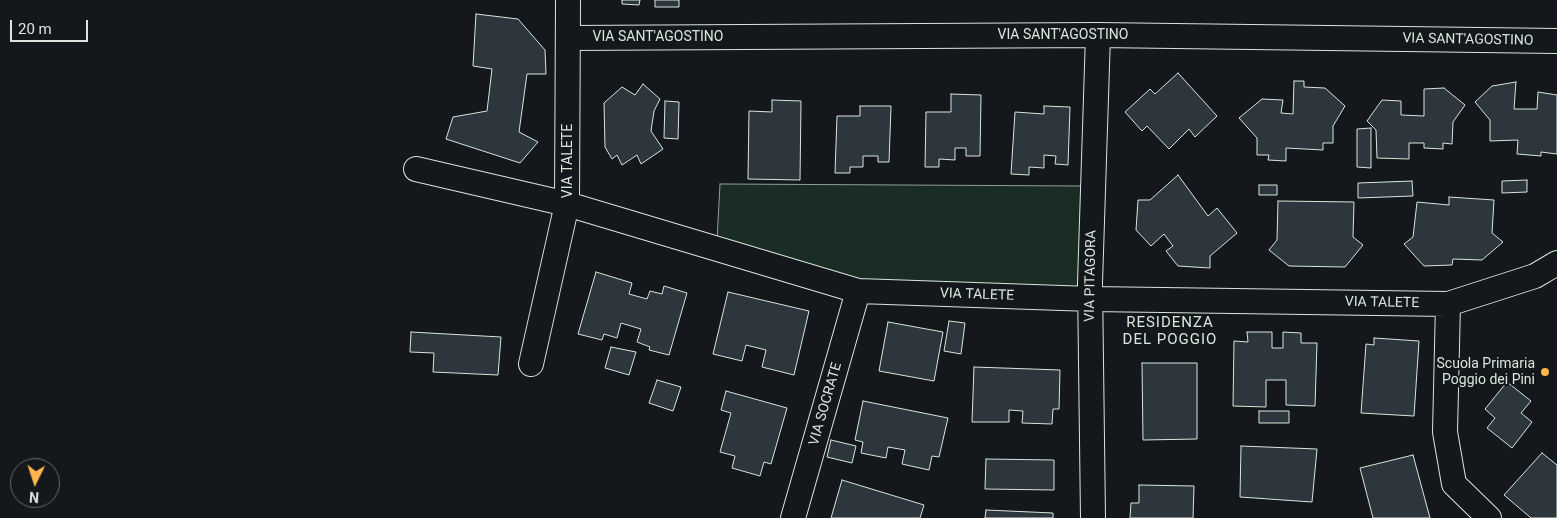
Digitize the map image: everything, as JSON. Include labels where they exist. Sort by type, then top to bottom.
[{"type":"street","name":"VIA TALETE","points":[[568,0],[567,204],[858,290],[1090,300],[1448,304],[1535,276],[1557,263]]},
{"type":"street","name":"VIA SANT'AGOSTINO","points":[[568,38],[1098,35],[1557,41]]},
{"type":"street","name":"VIA PITAGORA","points":[[1093,518],[1090,300],[1098,35]]},
{"type":"street","points":[[416,169],[567,204],[531,364]]},
{"type":"street","name":"VIA SOCRATE","points":[[793,518],[858,290]]},
{"type":"street","points":[[1448,304],[1445,432],[1454,484],[1489,518]]},
{"type":"green space","points":[[720,184],[1081,186],[1083,292],[850,281],[717,240]]},
{"type":"building","points":[[622,0],[640,0],[639,5],[622,4]]},
{"type":"building","points":[[655,0],[679,0],[679,7],[655,7]]},
{"type":"building","points":[[476,14],[518,19],[545,50],[546,74],[527,74],[519,132],[538,142],[520,163],[446,139],[453,117],[487,111],[492,69],[473,66]]},
{"type":"building","points":[[1178,73],[1217,116],[1195,137],[1189,129],[1169,149],[1147,126],[1142,131],[1125,112],[1150,89],[1155,94]]},
{"type":"building","points":[[1294,81],[1304,81],[1304,87],[1325,88],[1345,106],[1333,126],[1333,143],[1323,143],[1323,150],[1286,148],[1286,161],[1268,160],[1269,155],[1257,155],[1257,138],[1239,118],[1262,99],[1283,100],[1281,113],[1293,114]]},
{"type":"building","points":[[1516,82],[1514,109],[1537,109],[1538,92],[1557,95],[1557,154],[1541,152],[1541,156],[1517,154],[1518,140],[1490,141],[1490,120],[1475,102],[1492,86]]},
{"type":"building","points":[[643,84],[660,99],[654,111],[651,131],[663,149],[641,164],[637,155],[622,165],[617,155],[612,159],[605,147],[604,103],[622,87],[635,95]]},
{"type":"building","points":[[1444,88],[1465,105],[1453,122],[1452,144],[1443,143],[1443,149],[1424,148],[1424,143],[1409,143],[1409,159],[1377,158],[1376,130],[1367,121],[1382,100],[1401,101],[1401,115],[1424,116],[1424,89]]},
{"type":"building","points":[[951,94],[981,95],[980,156],[966,156],[966,148],[955,148],[955,160],[939,159],[939,167],[925,167],[926,112],[951,112]]},
{"type":"building","points":[[772,100],[801,101],[800,180],[748,179],[749,111],[772,112]]},
{"type":"building","points":[[665,101],[679,102],[678,139],[664,138]]},
{"type":"building","points":[[860,106],[891,106],[889,162],[878,162],[878,156],[863,156],[863,167],[850,167],[850,173],[835,173],[837,116],[860,116]]},
{"type":"building","points":[[1044,106],[1070,107],[1068,165],[1055,164],[1056,156],[1044,155],[1044,168],[1029,167],[1029,175],[1011,174],[1015,112],[1044,114]]},
{"type":"building","points":[[1371,128],[1371,168],[1357,167],[1357,129]]},
{"type":"building","points":[[1178,175],[1208,216],[1217,208],[1237,233],[1210,256],[1210,268],[1178,266],[1166,251],[1173,246],[1164,234],[1151,246],[1136,230],[1138,200],[1150,200]]},
{"type":"building","points":[[1527,180],[1527,192],[1502,193],[1502,181]]},
{"type":"building","points":[[1412,181],[1413,196],[1358,198],[1358,183]]},
{"type":"building","points":[[1259,185],[1277,185],[1277,195],[1259,195]]},
{"type":"building","points":[[1449,197],[1494,200],[1492,233],[1503,242],[1482,260],[1453,259],[1452,265],[1424,266],[1404,244],[1413,237],[1417,202],[1449,205]]},
{"type":"building","points":[[1278,201],[1354,202],[1353,237],[1363,245],[1345,267],[1289,266],[1269,250],[1277,240]]},
{"type":"building","points":[[596,272],[632,283],[629,294],[647,299],[650,291],[662,294],[664,286],[687,293],[669,355],[649,350],[650,347],[637,342],[641,329],[621,323],[617,338],[604,334],[602,340],[578,334]]},
{"type":"building","points":[[728,292],[809,311],[794,375],[762,367],[766,350],[746,345],[742,361],[713,354]]},
{"type":"building","points":[[949,321],[965,323],[961,354],[944,351]]},
{"type":"building","points":[[888,322],[943,332],[934,381],[879,371]]},
{"type":"building","points":[[411,332],[501,337],[498,375],[433,372],[434,353],[410,352]]},
{"type":"building","points":[[1247,332],[1272,332],[1272,348],[1283,348],[1283,332],[1301,333],[1301,343],[1317,343],[1315,406],[1286,405],[1286,380],[1266,380],[1266,407],[1233,406],[1234,341],[1248,342]]},
{"type":"building","points":[[1374,338],[1419,341],[1414,416],[1361,413],[1366,344],[1374,345]]},
{"type":"building","points":[[611,347],[636,352],[629,375],[605,368]]},
{"type":"building","points":[[1142,363],[1197,363],[1197,439],[1143,440]]},
{"type":"building","points":[[974,367],[1060,370],[1059,409],[1053,409],[1052,424],[1022,423],[1023,411],[1009,410],[1009,422],[972,422]]},
{"type":"building","points":[[657,380],[681,387],[673,411],[649,403]]},
{"type":"building","points":[[1507,382],[1531,401],[1521,413],[1532,422],[1512,448],[1487,428],[1495,418],[1485,409]]},
{"type":"building","points":[[726,391],[787,408],[771,464],[764,462],[760,476],[732,468],[735,456],[720,452],[731,413],[721,410]]},
{"type":"building","points":[[863,401],[948,418],[939,457],[932,456],[929,470],[902,464],[905,450],[888,447],[886,458],[861,453],[863,442],[855,440]]},
{"type":"building","points":[[1259,411],[1289,411],[1289,423],[1259,423]]},
{"type":"building","points":[[831,440],[856,446],[852,463],[827,457]]},
{"type":"building","points":[[1241,446],[1317,449],[1312,502],[1240,497]]},
{"type":"building","points":[[1542,453],[1557,465],[1557,518],[1531,518],[1504,495]]},
{"type":"building","points":[[1413,455],[1430,518],[1373,518],[1360,468]]},
{"type":"building","points":[[986,459],[1054,460],[1054,490],[985,489]]},
{"type":"building","points":[[842,480],[924,505],[920,518],[831,518]]},
{"type":"building","points":[[1139,485],[1194,486],[1193,518],[1130,518],[1131,503],[1139,503]]},
{"type":"building","points":[[986,510],[1053,513],[1053,518],[985,518]]},
{"type":"place","name":"Scuola Primaria Poggio dei Pini","points":[[1545,372]]},
{"type":"district","name":"RESIDENZA DEL POGGIO","points":[[1170,332]]}]
